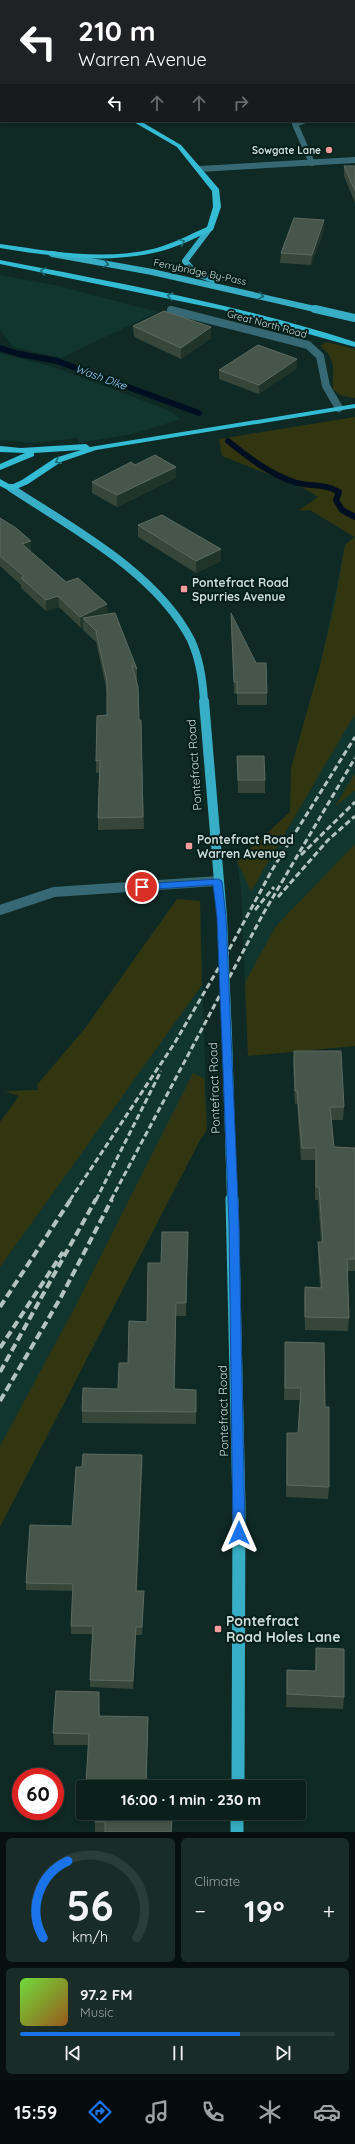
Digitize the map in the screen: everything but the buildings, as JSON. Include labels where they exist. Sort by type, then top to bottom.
[{"type":"highway","points":[[0,246],[40,252],[103,255],[152,252],[173,245],[210,228],[217,207],[216,191],[199,168],[179,146],[138,122]]},
{"type":"highway","points":[[0,262],[106,282],[234,310],[305,328],[355,345]]},
{"type":"highway","points":[[11,488],[25,482],[58,460],[95,448],[355,406]]},
{"type":"highway","points":[[0,449],[21,451],[78,447],[95,448]]},
{"type":"highway","points":[[0,467],[24,456],[43,450]]},
{"type":"highway","name":"Pontefract Road","points":[[0,482],[11,488]]},
{"type":"main road","points":[[210,228],[185,261],[195,273],[241,291]]},
{"type":"main road","name":"Ferrybridge By-Pass","points":[[40,252],[152,272],[355,318]]},
{"type":"main road","points":[[305,328],[355,342]]},
{"type":"main road","name":"Pontefract Road","points":[[11,488],[116,559],[166,605],[190,638],[202,673],[222,917],[234,1224],[239,1439],[238,1780]]},
{"type":"main road","points":[[237,1820],[237,1832]]},
{"type":"street","points":[[300,122],[295,124],[312,163]]},
{"type":"street","points":[[199,168],[355,160]]},
{"type":"street","name":"Great North Road","points":[[171,310],[308,345],[318,351],[324,360],[324,379],[329,394],[339,408]]},
{"type":"street","points":[[0,910],[54,892],[218,881]]},
{"type":"shaded area","points":[[0,275],[55,285],[158,312],[61,358],[13,347],[0,330]]},
{"type":"shaded area","points":[[0,353],[54,367],[170,411],[181,419],[132,434],[79,443],[78,438],[35,443],[0,440]]},
{"type":"shaded area","points":[[355,536],[355,867],[248,1056],[241,890],[237,861],[290,812],[291,768],[321,662],[345,545]]},
{"type":"shaded area","points":[[177,899],[200,901],[207,1130],[200,1140],[0,1527],[0,1122],[19,1096],[5,1091],[38,1090],[37,1085],[86,1027]]},
{"type":"green space","points":[[326,342],[355,349],[355,398],[342,396],[333,390],[332,361],[326,351],[320,346]]},
{"type":"green space","points":[[355,417],[355,714],[251,891],[237,861],[290,812],[291,768],[321,662],[335,602],[345,545],[354,537],[310,510],[298,511],[318,497],[305,489],[222,456],[219,439]]},
{"type":"green space","points":[[355,773],[355,790],[335,807]]},
{"type":"green space","points":[[355,844],[355,1046],[248,1056],[245,982],[276,926]]},
{"type":"green space","points":[[177,899],[200,901],[202,985],[0,1267],[0,1122],[19,1096],[5,1091],[38,1090],[37,1085],[86,1027]]},
{"type":"green space","points":[[193,1073],[204,1078],[207,1130],[200,1140],[0,1527],[0,1446],[75,1307]]},
{"type":"waterway","name":"Wash Dike","points":[[0,348],[19,354],[57,361],[199,413]]},
{"type":"waterway","name":"Wash Dike","points":[[228,441],[259,464],[285,479],[334,489],[339,492],[336,500],[342,510],[355,517]]},
{"type":"railway","points":[[70,1200],[174,1044],[225,957],[272,870],[355,737]]},
{"type":"railway","points":[[111,1200],[263,914],[355,758]]},
{"type":"railway","points":[[301,855],[355,802]]},
{"type":"railway","points":[[278,897],[328,840],[355,816]]},
{"type":"railway","points":[[255,910],[274,887]]},
{"type":"railway","points":[[96,1200],[161,1071]]},
{"type":"railway","points":[[0,1307],[71,1199]]},
{"type":"railway","points":[[0,1372],[96,1199]]},
{"type":"railway","points":[[0,1401],[61,1297],[112,1199]]},
{"type":"railway","points":[[0,1348],[63,1252]]},
{"type":"place","name":"Sowgate Lane","points":[[329,150]]},
{"type":"place","name":"Pontefract Road Spurries Avenue","points":[[184,589]]},
{"type":"place","name":"Pontefract Road Warren Avenue","points":[[189,846]]},
{"type":"place","name":"Pontefract Road Holes Lane","points":[[218,1629]]},
{"type":"route","points":[[142,887],[218,881],[222,917],[234,1224],[239,1439],[239,1533]]}]
